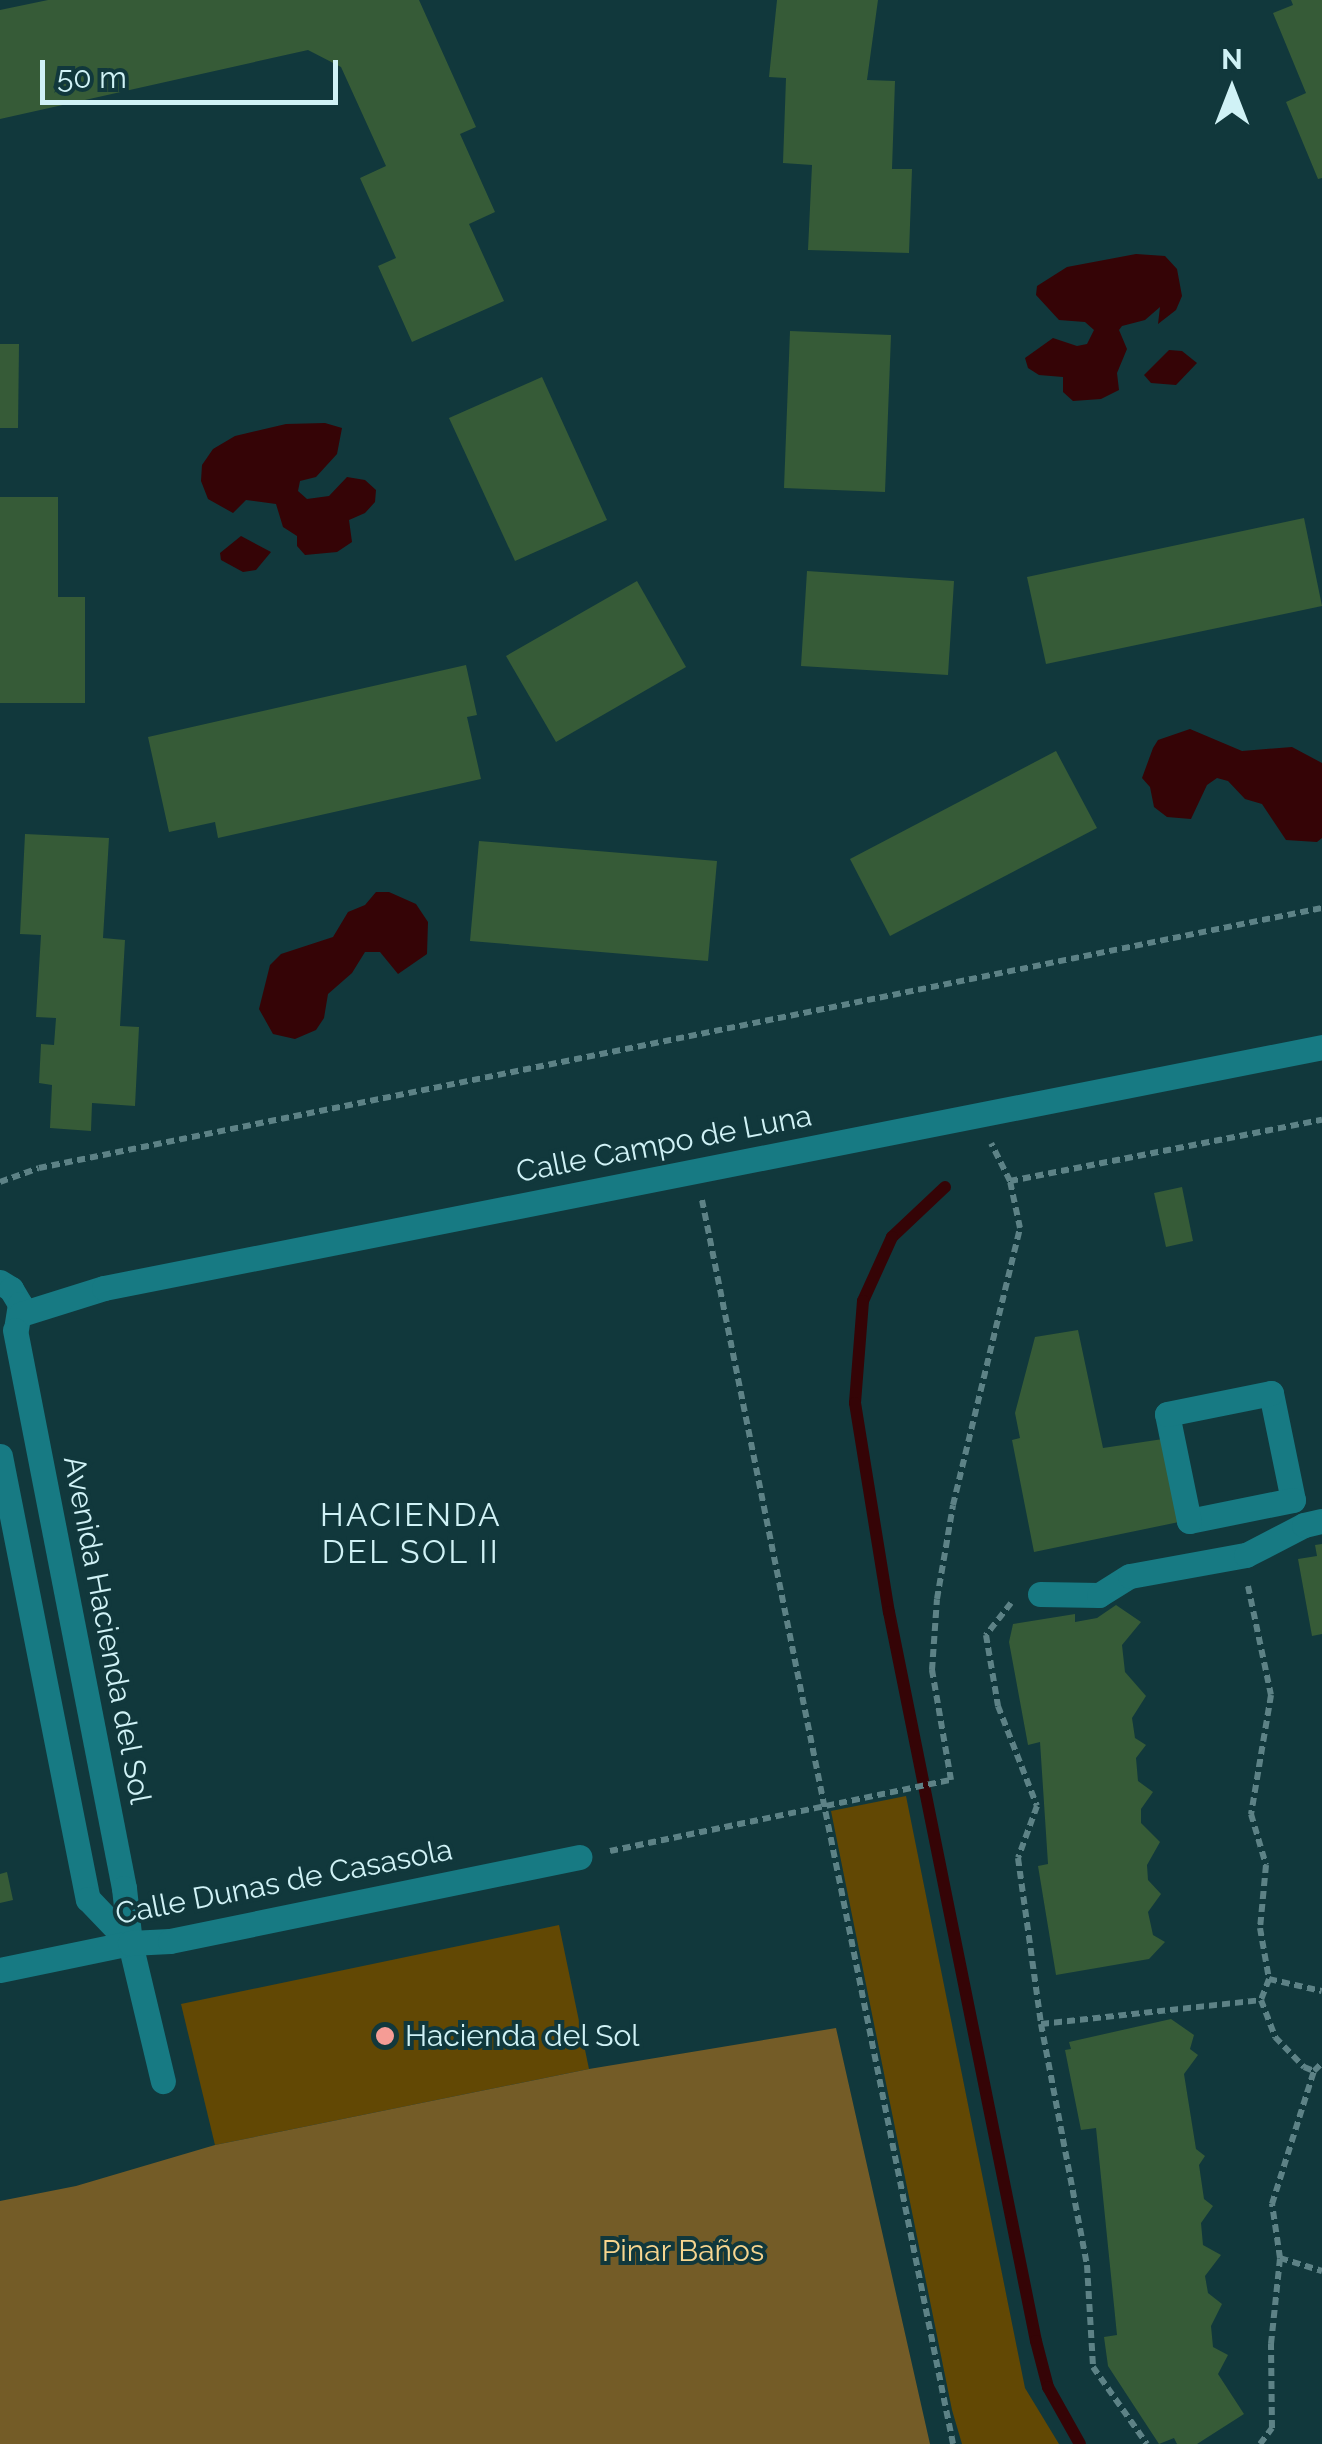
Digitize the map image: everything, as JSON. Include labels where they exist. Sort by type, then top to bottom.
[{"type":"street","name":"Calle Campo de Luna","points":[[12,1328],[104,1288],[1322,1047]]},
{"type":"street","name":"Avenida Hacienda del Sol","points":[[1,1276],[17,1296],[12,1328],[124,1888],[130,1943],[163,2080]]},
{"type":"street","points":[[1271,1393],[1293,1500],[1234,1512],[1188,1521],[1167,1414],[1271,1393]]},
{"type":"street","points":[[0,1456],[88,1899],[130,1943]]},
{"type":"street","points":[[1234,1512],[1246,1555]]},
{"type":"street","points":[[1040,1594],[1099,1595],[1130,1576],[1246,1555],[1304,1525],[1322,1521]]},
{"type":"street","name":"Calle Dunas de Casasola","points":[[0,1970],[130,1943],[170,1942],[579,1857]]},
{"type":"path","points":[[0,1182],[58,1164],[1322,908]]},
{"type":"path","points":[[579,1857],[951,1780],[932,1670],[937,1599],[953,1505],[1020,1228],[1010,1181],[1322,1120]]},
{"type":"path","points":[[696,1171],[953,2444]]},
{"type":"path","points":[[1246,1555],[1249,1605],[1271,1695],[1251,1814],[1266,1865],[1260,1928],[1269,1978],[1261,2000],[1275,2038],[1304,2066],[1314,2070]]},
{"type":"path","points":[[1040,1594],[1016,1596],[986,1635],[998,1706],[1037,1806],[1018,1858],[1041,2024],[1087,2265],[1093,2366],[1147,2444]]},
{"type":"path","points":[[1269,1978],[1322,1990]]},
{"type":"path","points":[[1041,2024],[1261,2000]]},
{"type":"path","points":[[1260,2444],[1272,2428],[1272,2344],[1280,2258],[1272,2204],[1314,2070],[1322,2063]]},
{"type":"path","points":[[1280,2258],[1322,2271]]},
{"type":"shaded area","points":[[1136,254],[1165,256],[1177,269],[1182,296],[1176,310],[1158,324],[1160,307],[1145,320],[1122,326],[1119,330],[1127,349],[1117,373],[1119,390],[1101,399],[1073,401],[1063,392],[1063,377],[1039,375],[1028,368],[1025,358],[1053,338],[1077,346],[1087,344],[1094,330],[1085,322],[1059,320],[1036,295],[1037,286],[1067,267]]},
{"type":"shaded area","points":[[1169,350],[1182,351],[1197,363],[1176,385],[1151,383],[1144,375]]},
{"type":"shaded area","points":[[325,423],[342,428],[337,454],[316,477],[300,481],[298,491],[307,499],[329,496],[347,477],[365,480],[376,490],[375,502],[365,513],[349,520],[352,542],[337,552],[305,555],[297,546],[297,536],[283,527],[276,504],[246,500],[233,513],[208,499],[201,481],[202,465],[213,449],[235,436],[286,424]]},
{"type":"shaded area","points":[[241,536],[271,552],[256,570],[243,572],[221,560],[220,553]]},
{"type":"shaded area","points":[[1190,729],[1242,751],[1292,747],[1322,763],[1322,838],[1317,842],[1286,840],[1262,804],[1245,799],[1228,781],[1217,778],[1207,785],[1191,819],[1167,817],[1154,807],[1150,787],[1142,778],[1153,748],[1158,740]]},
{"type":"shaded area","points":[[376,892],[389,892],[416,904],[428,922],[427,954],[398,974],[380,952],[365,952],[352,973],[328,994],[324,1018],[316,1030],[295,1039],[273,1034],[259,1009],[270,965],[281,954],[333,937],[348,912],[365,905]]},
{"type":"shaded area","points":[[906,1796],[1025,2388],[1059,2444],[962,2444],[952,2410],[831,1811]]},
{"type":"shaded area","name":"Hacienda del Sol","points":[[559,1925],[589,2069],[215,2145],[181,2004]]},
{"type":"green space","name":"Pinar Baños","points":[[836,2028],[930,2444],[0,2444],[0,2201],[76,2186],[215,2145],[589,2069]]},
{"type":"building","points":[[48,0],[419,0],[476,127],[460,134],[495,212],[469,224],[504,301],[412,342],[378,266],[396,258],[360,178],[386,166],[341,67],[308,50],[0,119],[0,10]]},
{"type":"building","points":[[777,0],[878,0],[867,80],[895,81],[892,169],[912,169],[909,253],[808,250],[812,165],[783,163],[786,78],[769,77]]},
{"type":"building","points":[[1291,0],[1322,0],[1322,178],[1318,179],[1286,102],[1306,93],[1273,13],[1293,5]]},
{"type":"building","points":[[790,331],[891,335],[885,492],[784,488]]},
{"type":"building","points":[[0,344],[19,344],[18,428],[0,428]]},
{"type":"building","points":[[542,377],[607,520],[515,561],[449,418]]},
{"type":"building","points":[[0,497],[58,497],[58,597],[85,597],[85,703],[0,703]]},
{"type":"building","points":[[1304,518],[1322,606],[1046,664],[1027,577]]},
{"type":"building","points":[[807,571],[954,581],[948,675],[801,666]]},
{"type":"building","points":[[637,581],[686,667],[556,742],[506,656]]},
{"type":"building","points":[[466,665],[477,715],[467,717],[481,779],[218,838],[215,822],[169,832],[148,737]]},
{"type":"building","points":[[1056,751],[1097,828],[890,936],[850,859]]},
{"type":"building","points":[[25,834],[109,838],[103,938],[125,940],[120,1026],[139,1027],[135,1106],[92,1103],[91,1131],[50,1128],[52,1085],[39,1083],[41,1044],[54,1045],[56,1018],[36,1017],[41,935],[20,934]]},
{"type":"building","points":[[479,841],[717,861],[708,961],[470,941]]},
{"type":"building","points":[[1182,1187],[1193,1241],[1166,1247],[1154,1193]]},
{"type":"building","points":[[1078,1330],[1103,1448],[1163,1439],[1179,1522],[1034,1552],[1012,1440],[1020,1438],[1015,1413],[1035,1337]]},
{"type":"building","points":[[1322,1544],[1322,1634],[1312,1636],[1298,1559],[1317,1556],[1315,1545]]},
{"type":"building","points":[[1116,1605],[1141,1622],[1122,1645],[1125,1672],[1146,1696],[1132,1718],[1135,1738],[1146,1745],[1136,1758],[1138,1781],[1153,1792],[1141,1809],[1141,1823],[1160,1842],[1147,1865],[1148,1880],[1161,1894],[1148,1912],[1153,1935],[1165,1942],[1149,1959],[1056,1975],[1038,1866],[1048,1864],[1040,1742],[1028,1745],[1009,1642],[1013,1624],[1075,1614],[1075,1622],[1097,1618]]},
{"type":"building","points":[[7,1872],[13,1900],[0,1903],[0,1874]]},
{"type":"building","points":[[1171,2019],[1194,2035],[1190,2049],[1198,2055],[1184,2074],[1196,2149],[1205,2156],[1199,2165],[1204,2199],[1213,2206],[1201,2223],[1203,2245],[1221,2255],[1205,2276],[1208,2293],[1222,2304],[1211,2326],[1213,2347],[1228,2355],[1218,2374],[1244,2414],[1197,2444],[1177,2444],[1174,2438],[1159,2444],[1108,2366],[1104,2337],[1117,2335],[1096,2128],[1081,2130],[1065,2050],[1071,2049],[1069,2042]]},
{"type":"waterway","points":[[945,1187],[892,1237],[863,1301],[855,1403],[889,1612],[1036,2341],[1048,2387],[1080,2444]]},
{"type":"place","name":"Hacienda del Sol","points":[[385,2036]]},
{"type":"district","name":"HACIENDA DEL SOL II","points":[[411,1534]]}]
